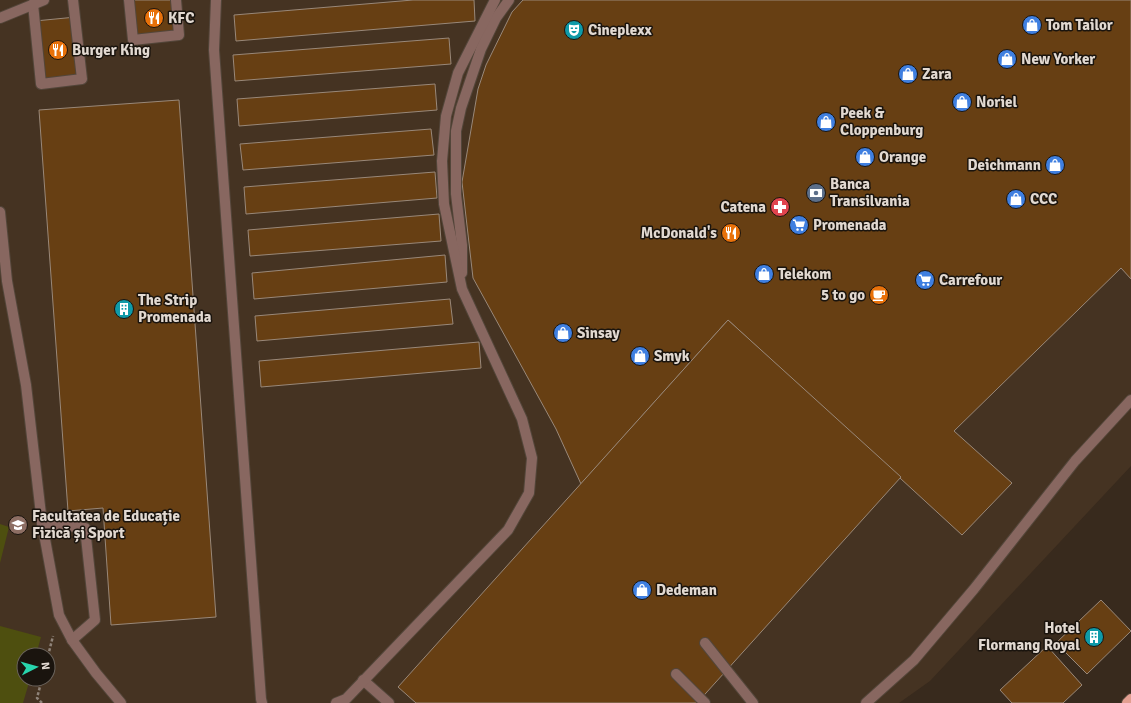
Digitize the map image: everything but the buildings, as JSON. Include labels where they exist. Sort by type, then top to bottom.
[{"type":"main road","points":[[1127,703],[1131,699]]},
{"type":"lane","points":[[0,18],[44,0]]},
{"type":"lane","points":[[33,4],[41,84],[82,79],[73,0]]},
{"type":"lane","points":[[129,0],[133,40],[179,35],[176,0]]},
{"type":"lane","points":[[216,0],[214,50],[260,699],[262,703]]},
{"type":"lane","points":[[342,702],[508,530],[529,493],[532,458],[522,419],[462,289],[444,204],[442,161],[446,116],[458,73],[494,0]]},
{"type":"lane","points":[[462,289],[462,245],[456,194],[456,131],[461,108],[481,49],[496,18],[509,0]]},
{"type":"lane","points":[[0,212],[7,281],[26,385],[42,523],[59,615],[72,640],[96,673],[121,703]]},
{"type":"lane","points":[[866,703],[914,660],[974,589],[1075,461],[1131,400]]},
{"type":"lane","points":[[42,523],[85,528],[95,620],[72,640]]},
{"type":"lane","points":[[705,643],[753,703]]},
{"type":"lane","points":[[676,674],[703,701]]},
{"type":"lane","points":[[363,680],[389,703]]},
{"type":"path","points":[[40,687],[37,698],[42,703]]},
{"type":"shaded area","points":[[0,0],[1131,0],[1131,466],[930,681],[899,703],[0,703]]},
{"type":"shaded area","points":[[0,524],[9,527],[0,563]]},
{"type":"shaded area","points":[[0,626],[41,637],[38,647],[16,647],[16,687],[28,687],[23,703],[0,703]]},
{"type":"place","name":"KFC","points":[[154,18]]},
{"type":"place","name":"Tom Tailor","points":[[1032,25]]},
{"type":"place","name":"Cineplexx","points":[[574,30]]},
{"type":"place","name":"Burger King","points":[[58,50]]},
{"type":"place","name":"New Yorker","points":[[1007,59]]},
{"type":"place","name":"Zara","points":[[908,74]]},
{"type":"place","name":"Noriel","points":[[962,102]]},
{"type":"place","name":"Peek & Cloppenburg","points":[[826,122]]},
{"type":"place","name":"Orange","points":[[865,157]]},
{"type":"place","name":"Deichmann","points":[[1055,165]]},
{"type":"place","name":"Banca Transilvania","points":[[816,193]]},
{"type":"place","name":"CCC","points":[[1016,199]]},
{"type":"place","name":"Catena","points":[[780,207]]},
{"type":"place","name":"Promenada","points":[[799,225]]},
{"type":"place","name":"McDonald's","points":[[731,233]]},
{"type":"place","name":"Telekom","points":[[764,274]]},
{"type":"place","name":"Carrefour","points":[[925,280]]},
{"type":"place","name":"5 to go","points":[[879,295]]},
{"type":"place","name":"The Strip Promenada","points":[[124,309]]},
{"type":"place","name":"Sinsay","points":[[563,333]]},
{"type":"place","name":"Smyk","points":[[640,356]]},
{"type":"place","name":"Facultatea de Educație Fizică și Sport","points":[[18,525]]},
{"type":"place","name":"Dedeman","points":[[642,590]]},
{"type":"place","name":"Hotel Flormang Royal","points":[[1094,637]]}]
